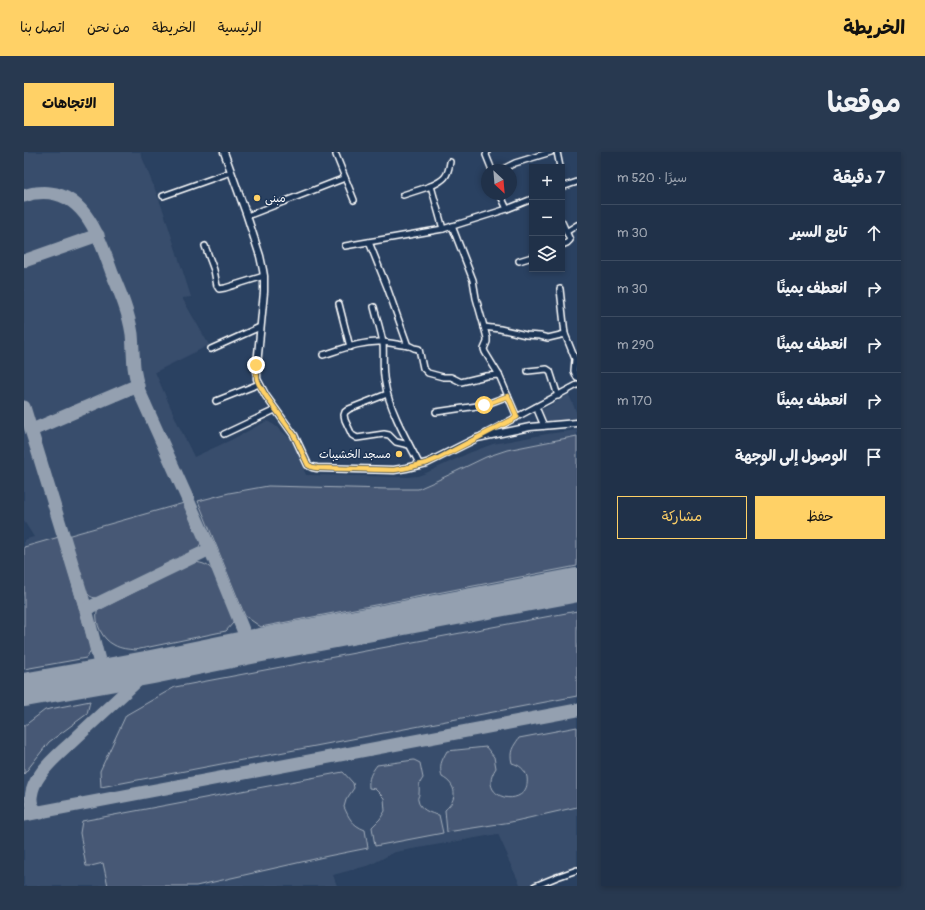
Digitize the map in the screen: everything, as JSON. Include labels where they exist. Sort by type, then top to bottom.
[{"type":"main road","points":[[224,152],[260,256],[264,276],[264,292],[256,365],[257,379],[266,396],[294,435],[308,465],[312,467],[394,470],[420,465],[439,458],[477,438],[530,427],[577,423]]},
{"type":"street","points":[[487,152],[486,155],[490,164]]},
{"type":"street","points":[[513,164],[551,152]]},
{"type":"street","points":[[557,152],[559,164]]},
{"type":"street","points":[[336,155],[354,200]]},
{"type":"street","points":[[403,195],[431,186],[443,180],[449,171],[450,162]]},
{"type":"street","points":[[163,196],[231,172]]},
{"type":"street","points":[[247,216],[345,178]]},
{"type":"street","points":[[565,185],[577,182]]},
{"type":"street","points":[[431,186],[443,229]]},
{"type":"street","points":[[503,200],[507,209]]},
{"type":"street","points":[[345,246],[443,229],[507,209],[530,200]]},
{"type":"street","points":[[565,244],[570,240],[566,232],[577,225]]},
{"type":"street","points":[[452,226],[473,280],[487,342],[484,350],[499,375],[517,417]]},
{"type":"street","points":[[369,242],[408,346]]},
{"type":"street","points":[[205,246],[219,289],[264,276]]},
{"type":"street","points":[[519,261],[529,258]]},
{"type":"street","points":[[560,289],[565,334],[575,360],[574,371],[577,378]]},
{"type":"street","points":[[339,304],[350,347]]},
{"type":"street","points":[[374,307],[383,342],[383,371],[385,384],[394,412],[420,465]]},
{"type":"street","points":[[210,349],[260,326]]},
{"type":"street","points":[[484,327],[548,338],[565,334]]},
{"type":"street","points":[[323,356],[365,343],[383,342],[419,348],[423,368],[428,373],[443,377],[451,377],[461,382],[486,376],[499,375]]},
{"type":"street","points":[[528,371],[544,369],[550,370],[558,396]]},
{"type":"street","points":[[216,401],[259,384]]},
{"type":"street","points":[[477,438],[577,385]]},
{"type":"street","points":[[388,394],[349,409],[345,412],[344,420],[352,435],[357,438],[384,434],[389,435],[396,442],[409,445]]},
{"type":"street","points":[[436,412],[484,405],[508,396]]},
{"type":"street","points":[[536,407],[544,426]]},
{"type":"street","points":[[224,434],[276,410]]},
{"type":"street","points":[[535,886],[577,870]]},
{"type":"shaded area","points":[[24,152],[140,152],[163,210],[191,297],[182,298],[209,345],[155,372],[194,457],[267,421],[292,440],[306,475],[407,477],[418,476],[426,473],[469,453],[493,444],[577,430],[577,870],[535,886],[521,886],[498,834],[395,852],[370,865],[333,875],[337,886],[24,886],[24,540],[34,537],[24,521]]},
{"type":"shaded area","points":[[569,395],[577,414],[577,421],[546,421],[542,410]]},
{"type":"shaded area","points":[[577,436],[577,566],[261,627],[245,616],[198,501],[229,493],[268,486],[418,489],[486,457],[507,450]]},
{"type":"shaded area","points":[[184,503],[200,537],[201,543],[196,552],[101,598],[91,597],[86,592],[67,536]]},
{"type":"shaded area","points":[[59,537],[91,650],[86,658],[24,669],[24,547]]},
{"type":"shaded area","points":[[194,562],[206,565],[214,572],[234,616],[233,623],[226,631],[135,650],[124,649],[114,645],[106,639],[98,626],[97,611]]},
{"type":"shaded area","points":[[577,611],[577,696],[101,787],[100,771],[126,715],[175,687]]},
{"type":"shaded area","points":[[90,701],[87,714],[49,742],[24,774],[24,726],[45,710]]},
{"type":"shaded area","points":[[577,727],[577,807],[511,822],[447,832],[445,810],[454,797],[454,792],[451,784],[442,777],[441,773],[441,764],[447,751],[486,747],[494,757],[496,768],[491,779],[492,788],[497,794],[505,797],[514,797],[521,794],[526,787],[527,777],[525,772],[519,766],[512,763],[511,759],[512,749],[519,738]]},
{"type":"shaded area","points":[[414,760],[420,763],[423,778],[419,786],[419,803],[423,808],[432,814],[439,815],[443,833],[375,846],[372,827],[385,811],[384,798],[375,789],[369,788],[370,776],[377,765]]},
{"type":"shaded area","points":[[343,772],[353,783],[354,788],[346,800],[344,807],[352,821],[357,826],[365,830],[368,848],[196,886],[108,886],[103,863],[86,866],[80,833],[82,821]]},
{"type":"taxiway","points":[[24,196],[34,193],[53,193],[66,198],[78,206],[95,230],[129,318],[132,334],[134,370],[139,391],[210,549],[250,647]]},
{"type":"taxiway","points":[[24,261],[98,235]]},
{"type":"taxiway","points":[[32,430],[138,385]]},
{"type":"taxiway","points":[[24,407],[86,609],[103,676]]},
{"type":"taxiway","points":[[86,609],[210,549]]},
{"type":"taxiway","points":[[41,813],[33,806],[31,796],[34,785],[44,770],[152,667]]},
{"type":"taxiway","points":[[24,815],[577,710]]},
{"type":"runway","points":[[24,690],[152,667],[577,585]]},
{"type":"place","name":"مبنى","points":[[257,198]]},
{"type":"place","name":"مسجد الخشيبات","points":[[399,454]]},
{"type":"route","points":[[256,365],[257,379],[266,396],[294,435],[308,465],[317,468],[394,470],[420,465],[439,458],[517,417],[508,396],[484,405]]}]
